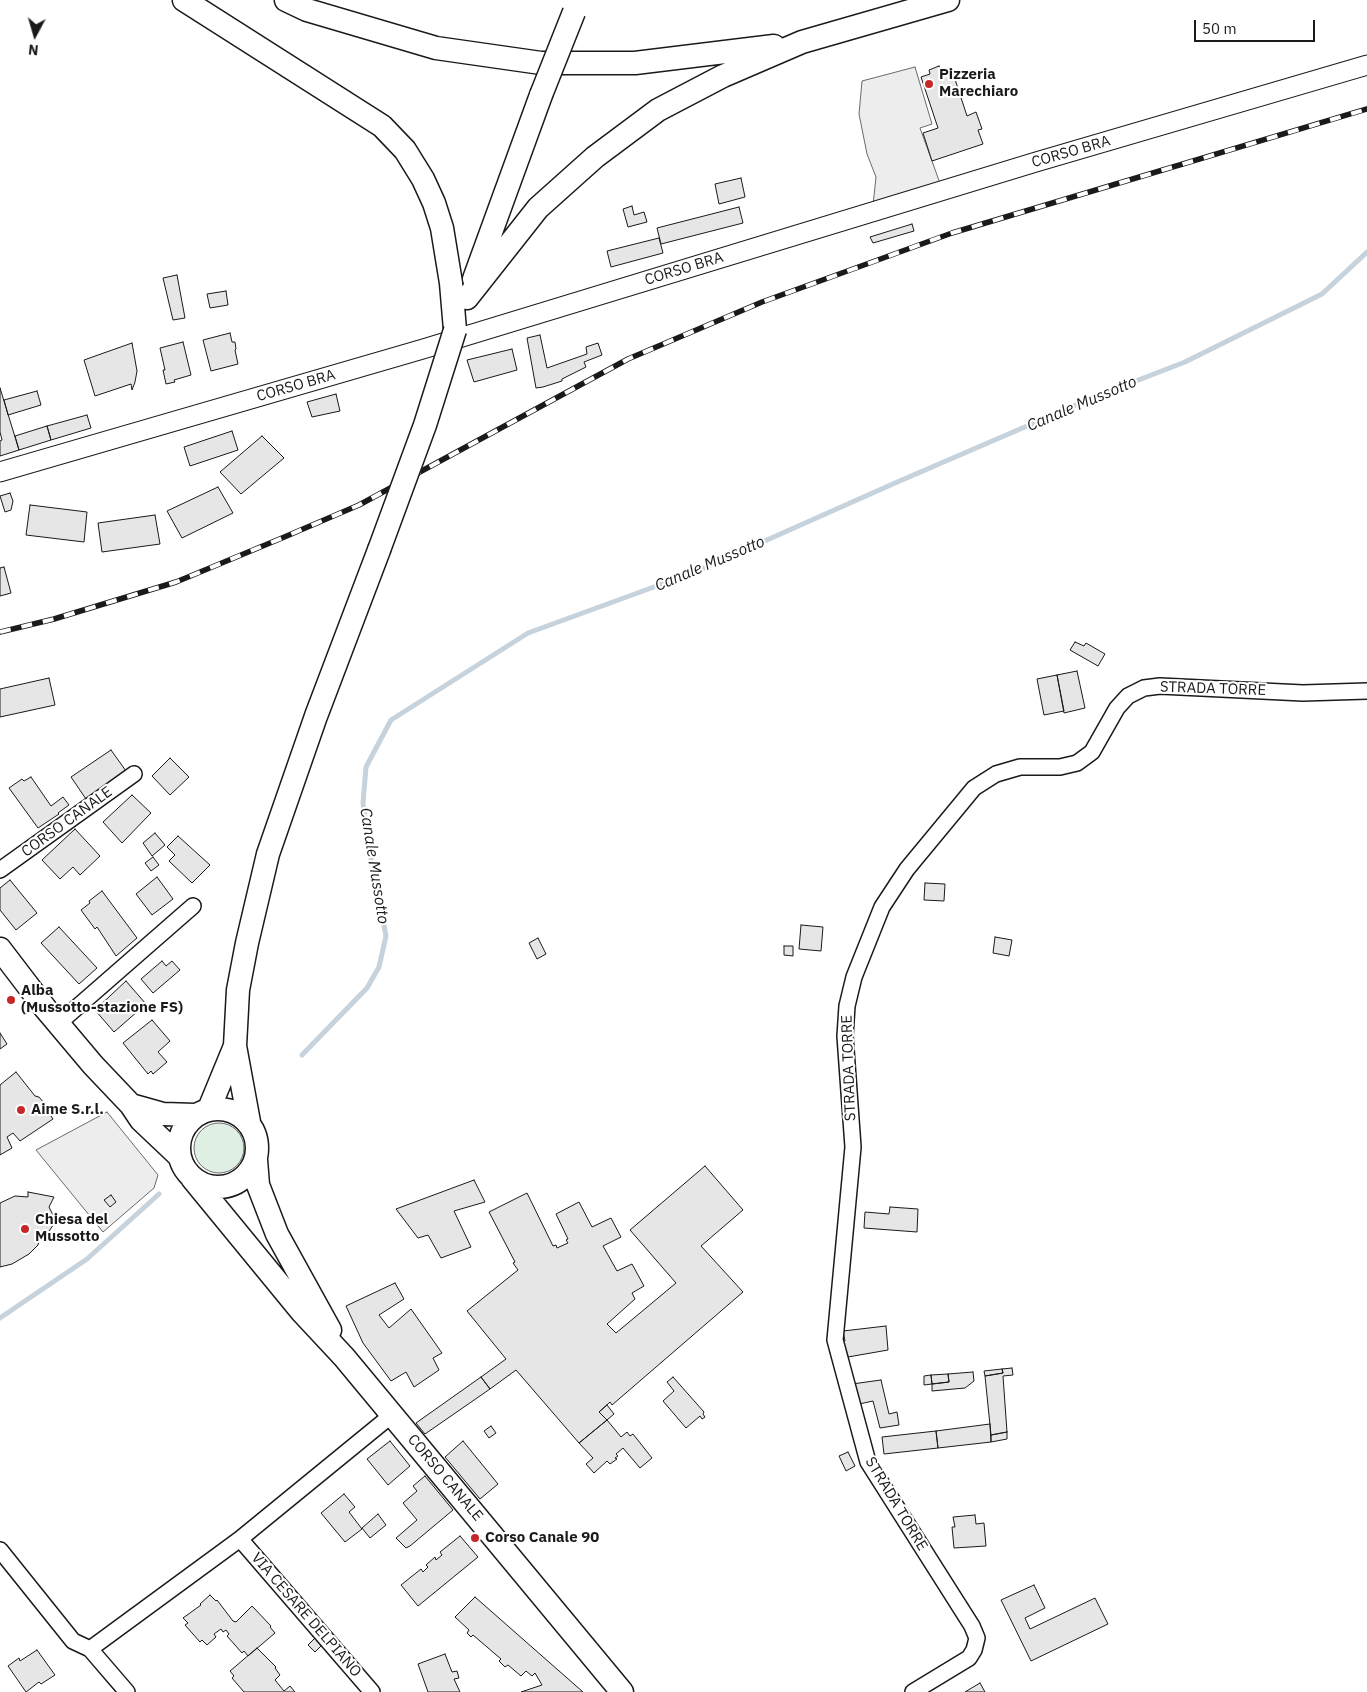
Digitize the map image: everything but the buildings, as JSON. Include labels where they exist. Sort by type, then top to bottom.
[{"type":"main road","points":[[184,0],[382,126],[405,150],[423,179],[434,204],[460,300]]},
{"type":"main road","points":[[286,0],[307,10],[436,48],[541,63],[635,63],[802,42]]},
{"type":"main road","points":[[460,300],[538,208],[595,157],[658,110],[723,76],[802,42],[948,0]]},
{"type":"main road","points":[[235,1046],[202,1112],[187,1123],[181,1133],[178,1145],[179,1156],[184,1168],[192,1178],[216,1187],[229,1186],[241,1180],[250,1171],[256,1160],[258,1147],[255,1134],[249,1122],[235,1046],[238,990],[268,854],[316,716],[426,425],[455,330],[460,300],[577,6]]},
{"type":"main road","points":[[0,949],[93,1065],[131,1104],[141,1120],[179,1156]]},
{"type":"main road","points":[[0,977],[52,1016]]},
{"type":"main road","points":[[131,1104],[162,1114],[202,1112],[220,1108],[230,1110],[249,1122]]},
{"type":"main road","name":"CORSO CANALE","points":[[256,1160],[258,1185],[277,1234],[344,1357]]},
{"type":"main road","name":"CORSO CANALE","points":[[192,1178],[302,1312],[344,1357],[392,1414],[622,1692]]},
{"type":"street","name":"CORSO BRA","points":[[0,472],[423,349],[1027,164],[1367,65]]},
{"type":"street","name":"STRADA TORRE","points":[[913,1692],[969,1658],[974,1650],[977,1638],[972,1626],[868,1462],[835,1340],[853,1146],[845,1036],[847,1006],[854,977],[882,907],[907,869],[974,788],[996,774],[1020,767],[1060,768],[1077,763],[1092,752],[1117,708],[1128,696],[1144,688],[1160,686],[1303,693],[1367,691]]},
{"type":"street","name":"CORSO CANALE","points":[[0,870],[134,774]]},
{"type":"street","points":[[52,1016],[193,906]]},
{"type":"street","name":"VIA CESARE DELPIANO","points":[[90,1649],[240,1539],[392,1414]]},
{"type":"street","name":"VIA CESARE DELPIANO","points":[[240,1539],[372,1692]]},
{"type":"street","points":[[0,1550],[73,1641],[90,1649],[127,1692]]},
{"type":"green space","points":[[214,1123],[224,1123],[237,1130],[244,1143],[244,1153],[237,1166],[224,1173],[214,1173],[205,1169],[198,1162],[194,1153],[194,1143],[198,1134],[205,1127]]},
{"type":"shaded area","points":[[915,67],[932,124],[920,128],[941,186],[873,205],[876,177],[867,154],[859,114],[862,81]]},
{"type":"shaded area","points":[[107,1112],[158,1175],[154,1188],[103,1232],[36,1150]]},
{"type":"waterway","name":"Canale Mussotto","points":[[302,1055],[367,988],[379,967],[386,936],[370,854],[363,803],[366,767],[391,720],[528,633],[695,572],[1092,398],[1185,362],[1322,294],[1367,252]]},
{"type":"waterway","name":"Canale Mussotto","points":[[0,1318],[87,1259],[159,1194]]},
{"type":"railway","points":[[0,632],[54,619],[176,582],[359,505],[628,359],[762,302],[952,233],[1367,109]]},
{"type":"place","name":"Pizzeria Marechiaro","points":[[929,84]]},
{"type":"place","name":"Alba (Mussotto-stazione FS)","points":[[11,1000]]},
{"type":"place","name":"Aime S.r.l.","points":[[21,1110]]},
{"type":"place","name":"Chiesa del Mussotto","points":[[25,1229]]},
{"type":"place","name":"Corso Canale 90","points":[[475,1538]]}]
